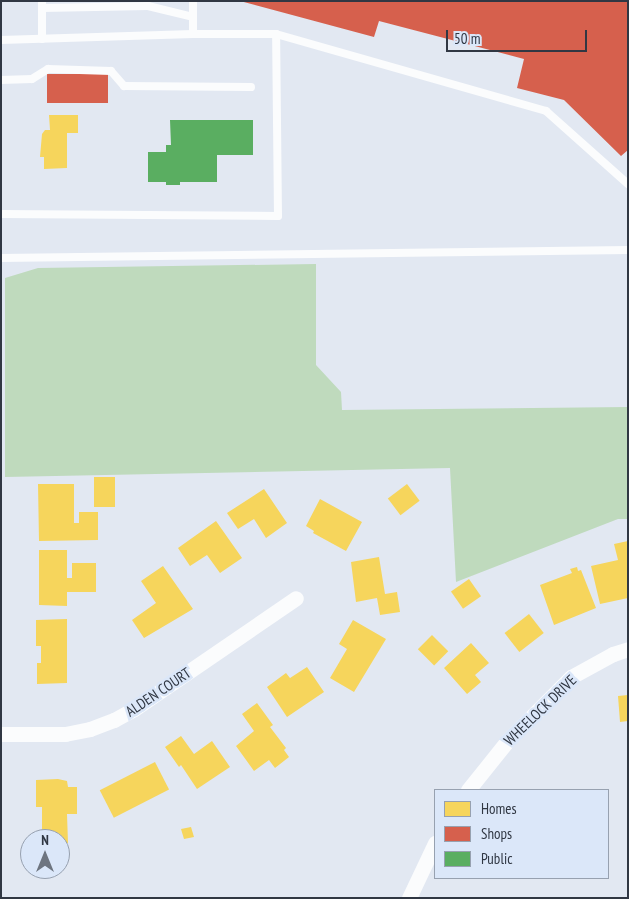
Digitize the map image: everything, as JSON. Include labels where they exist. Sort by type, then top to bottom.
[{"type":"street","name":"ALDEN COURT","points":[[1,734],[65,734],[90,729],[114,720],[134,709],[296,598]]},
{"type":"street","name":"WHEELOCK DRIVE","points":[[469,789],[508,740],[572,677],[613,654],[628,649]]},
{"type":"street","points":[[408,898],[434,845]]},
{"type":"lane","points":[[193,1],[193,34]]},
{"type":"lane","points":[[42,39],[42,4],[148,6],[193,17]]},
{"type":"lane","points":[[1,40],[193,34],[276,34],[546,111],[628,184]]},
{"type":"lane","points":[[1,214],[278,216],[276,34]]},
{"type":"lane","points":[[1,80],[32,79],[48,69],[102,70],[111,71],[124,86],[251,88]]},
{"type":"lane","points":[[1,258],[628,250]]},
{"type":"green space","points":[[316,264],[316,365],[341,392],[342,410],[628,407],[628,519],[618,519],[456,582],[450,468],[5,477],[5,278],[38,268]]},
{"type":"building: Homes","points":[[49,115],[78,115],[78,133],[67,133],[67,168],[44,169],[44,157],[40,157],[42,134],[45,130],[50,130]]},
{"type":"building: Homes","points":[[94,477],[115,477],[115,507],[94,507]]},
{"type":"building: Homes","points":[[38,484],[74,484],[74,523],[79,523],[79,512],[98,512],[98,540],[39,541]]},
{"type":"building: Homes","points":[[407,484],[420,501],[400,515],[388,498]]},
{"type":"building: Homes","points":[[264,489],[287,523],[266,538],[254,519],[238,529],[227,513]]},
{"type":"building: Homes","points":[[320,499],[362,522],[346,551],[313,533],[314,531],[306,526]]},
{"type":"building: Homes","points":[[216,521],[242,558],[220,573],[207,555],[190,566],[178,548]]},
{"type":"building: Homes","points":[[628,541],[628,598],[600,604],[591,566],[618,560],[614,544]]},
{"type":"building: Homes","points":[[39,550],[67,550],[67,578],[72,578],[72,563],[96,563],[96,592],[67,592],[67,606],[39,605]]},
{"type":"building: Homes","points":[[379,557],[385,594],[397,592],[400,612],[380,615],[377,598],[356,602],[351,562]]},
{"type":"building: Homes","points":[[163,566],[193,609],[144,638],[132,620],[156,603],[141,581]]},
{"type":"building: Homes","points":[[577,567],[578,571],[581,570],[596,608],[554,625],[540,585],[572,573],[570,569]]},
{"type":"building: Homes","points":[[469,579],[481,596],[463,609],[451,592]]},
{"type":"building: Homes","points":[[529,614],[544,633],[519,652],[505,633]]},
{"type":"building: Homes","points":[[67,619],[67,683],[37,684],[37,663],[41,663],[41,646],[36,646],[36,620]]},
{"type":"building: Homes","points":[[353,620],[386,639],[354,692],[330,678],[347,649],[339,644]]},
{"type":"building: Homes","points":[[432,635],[448,651],[434,665],[418,649]]},
{"type":"building: Homes","points":[[471,643],[489,663],[475,675],[481,682],[467,694],[444,668]]},
{"type":"building: Homes","points":[[307,667],[324,692],[287,717],[267,687],[286,673],[290,678]]},
{"type":"building: Homes","points":[[628,695],[628,721],[620,722],[618,696]]},
{"type":"building: Homes","points":[[257,703],[273,725],[270,727],[286,748],[284,750],[289,757],[275,768],[269,760],[254,771],[236,746],[254,731],[242,714]]},
{"type":"building: Homes","points":[[181,736],[194,754],[212,741],[230,767],[197,789],[181,765],[179,767],[165,747]]},
{"type":"building: Homes","points":[[155,762],[169,790],[114,818],[100,790]]},
{"type":"building: Homes","points":[[58,779],[67,781],[68,787],[77,787],[77,814],[67,814],[68,829],[42,829],[42,807],[36,807],[36,780]]},
{"type":"building: Homes","points":[[191,827],[194,837],[184,839],[181,829]]},
{"type":"building: Shops","points":[[240,1],[628,1],[628,150],[621,156],[564,100],[517,88],[524,59],[379,21],[374,37]]},
{"type":"building: Shops","points":[[47,74],[108,74],[108,103],[47,103]]},
{"type":"building: Public","points":[[170,120],[253,120],[253,155],[217,155],[217,182],[180,182],[180,185],[166,185],[166,182],[148,182],[148,152],[166,152],[166,145],[171,145]]}]
